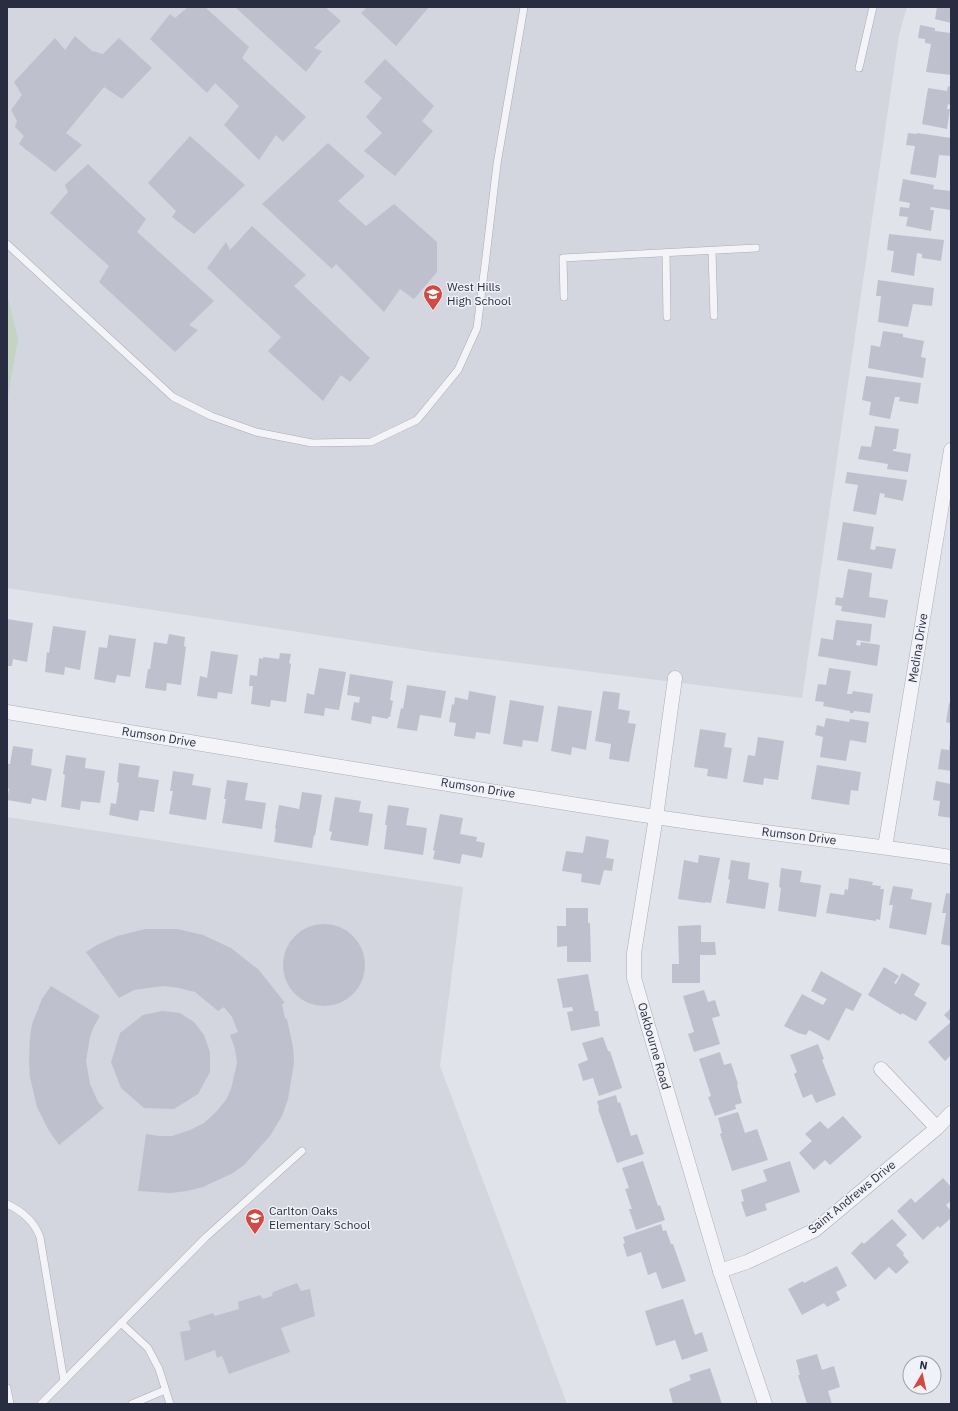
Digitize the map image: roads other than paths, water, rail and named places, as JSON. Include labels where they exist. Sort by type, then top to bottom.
[{"type":"street","name":"Medina Drive","points":[[885,847],[951,450]]},
{"type":"street","name":"Oakbourne Road","points":[[675,678],[656,817],[634,952],[634,978],[720,1271],[765,1404]]},
{"type":"street","name":"Rumson Drive","points":[[7,712],[656,817],[951,857]]},
{"type":"street","points":[[881,1069],[937,1128]]},
{"type":"street","name":"Saint Andrews Drive","points":[[720,1271],[747,1262],[814,1230],[937,1128],[951,1114]]},
{"type":"lane","points":[[7,244],[173,397],[211,416],[256,432],[312,443],[371,442],[417,420],[458,370],[477,328],[496,164],[524,7]]},
{"type":"lane","points":[[860,68],[873,7]]},
{"type":"lane","points":[[564,297],[563,258],[756,248]]},
{"type":"lane","points":[[712,250],[714,316]]},
{"type":"lane","points":[[666,253],[667,316]]},
{"type":"lane","points":[[41,1404],[206,1237],[302,1151]]},
{"type":"lane","points":[[7,1204],[26,1216],[35,1226],[40,1237],[64,1381]]},
{"type":"lane","points":[[122,1323],[148,1348],[159,1369],[170,1404]]},
{"type":"lane","points":[[7,1388],[10,1404]]},
{"type":"lane","points":[[132,1404],[165,1390]]},
{"type":"place","name":"West Hills High School","points":[[433,311]]},
{"type":"place","name":"Carlton Oaks Elementary School","points":[[255,1235]]}]
